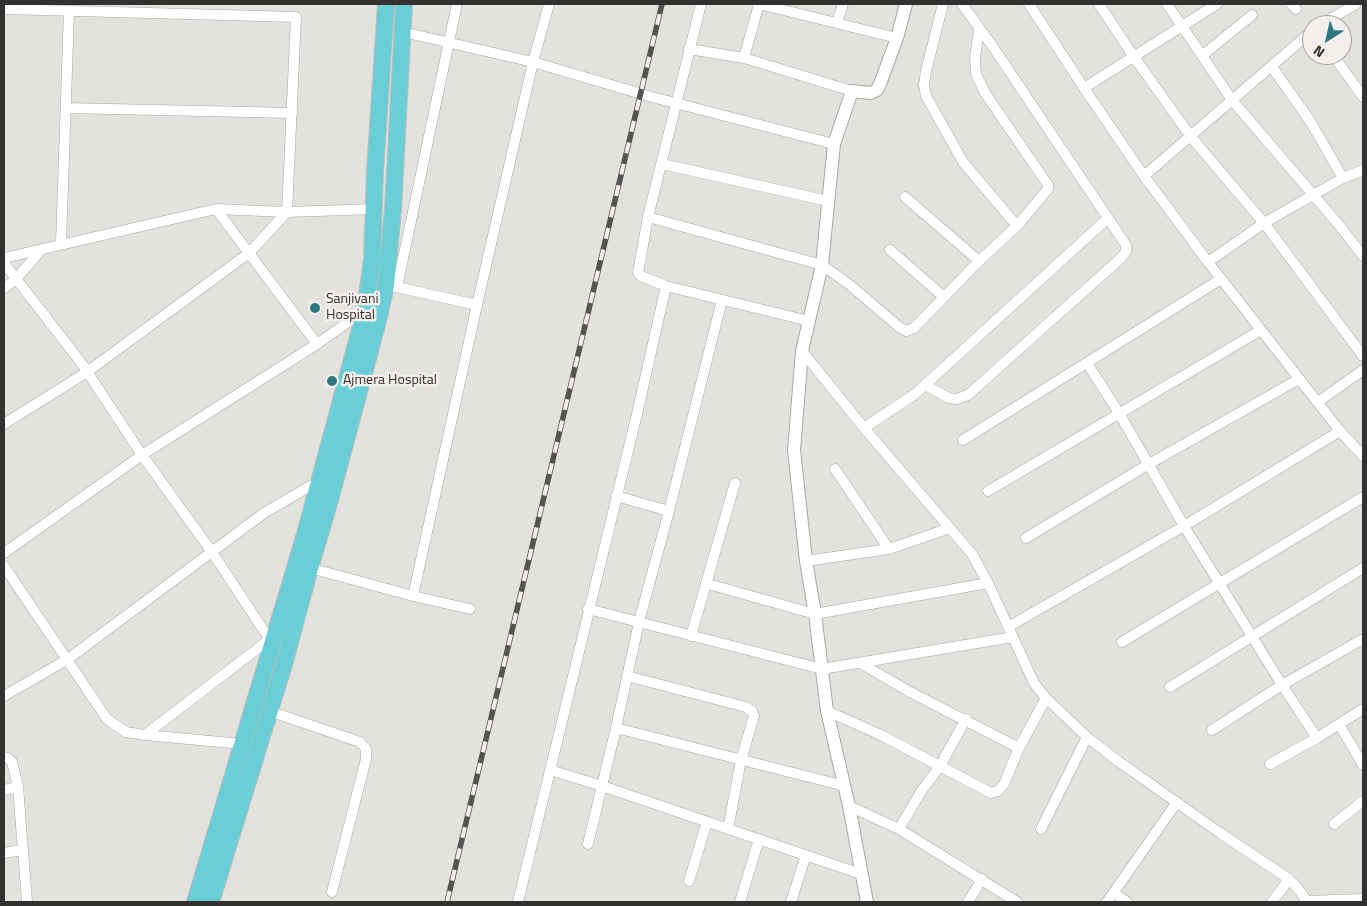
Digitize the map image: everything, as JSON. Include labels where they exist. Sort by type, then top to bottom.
[{"type":"main road","points":[[195,902],[319,481],[365,311],[372,259],[375,172],[386,4]]},
{"type":"main road","points":[[211,902],[285,661],[378,321],[392,286],[393,210],[404,4]]},
{"type":"street","points":[[457,4],[392,286],[477,305]]},
{"type":"street","points":[[413,596],[477,305],[533,62],[549,4]]},
{"type":"street","points":[[701,4],[648,217],[638,273],[666,286],[809,321]]},
{"type":"street","points":[[744,58],[759,4],[897,38]]},
{"type":"street","points":[[837,22],[842,4]]},
{"type":"street","points":[[689,49],[744,58],[852,91],[871,93],[877,90],[897,38],[906,4]]},
{"type":"street","points":[[943,4],[926,71],[924,85],[926,96],[963,162],[1017,226]]},
{"type":"street","points":[[925,386],[949,398],[957,399],[968,395],[1126,252],[1126,245],[962,4]]},
{"type":"street","points":[[1029,4],[1144,176],[1299,379],[1340,431],[1363,456]]},
{"type":"street","points":[[1099,4],[1191,137],[1264,223],[1363,356]]},
{"type":"street","points":[[1167,4],[1232,100],[1363,256]]},
{"type":"street","points":[[1084,88],[1217,4]]},
{"type":"street","points":[[1334,15],[1349,5]]},
{"type":"street","points":[[4,9],[18,7],[69,11],[153,8],[296,16],[287,212],[249,253],[87,372],[4,424]]},
{"type":"street","points":[[61,244],[69,11]]},
{"type":"street","points":[[1202,55],[1252,15]]},
{"type":"street","points":[[648,217],[827,268],[899,327],[906,331],[914,328],[979,261],[1017,226],[1046,192],[1048,185],[985,93],[976,74],[975,58],[978,29]]},
{"type":"street","points":[[403,32],[533,62],[675,103],[834,144]]},
{"type":"street","points":[[1144,176],[1302,40]]},
{"type":"street","points":[[1339,65],[1363,97]]},
{"type":"street","points":[[1272,67],[1310,121],[1343,178]]},
{"type":"street","points":[[852,91],[834,144],[828,201],[827,268],[809,321],[802,351],[794,450],[806,561],[816,614],[826,711],[845,786],[860,874],[867,902]]},
{"type":"street","points":[[66,108],[292,113]]},
{"type":"street","points":[[662,164],[828,201]]},
{"type":"street","points":[[1208,262],[1264,223],[1343,178],[1363,170]]},
{"type":"street","points":[[905,197],[979,261]]},
{"type":"street","points":[[4,258],[216,209],[287,212],[375,209]]},
{"type":"street","points":[[216,209],[317,344]]},
{"type":"street","points":[[864,428],[925,386],[1108,219]]},
{"type":"street","points":[[4,288],[16,279],[42,249]]},
{"type":"street","points":[[890,250],[944,297]]},
{"type":"street","points":[[4,263],[87,372],[142,455],[212,552],[271,641],[145,736]]},
{"type":"street","points":[[963,440],[1221,279]]},
{"type":"street","points":[[518,902],[637,414],[666,286]]},
{"type":"street","points":[[588,844],[639,622],[722,300]]},
{"type":"street","points":[[4,552],[142,455],[317,344],[365,311]]},
{"type":"street","points":[[988,490],[1261,330]]},
{"type":"street","points":[[802,351],[864,428],[972,554],[988,583],[1034,683],[1046,698],[1087,737],[1220,833],[1288,879],[1307,902],[1363,898]]},
{"type":"street","points":[[1087,363],[1119,413],[1184,526],[1317,738]]},
{"type":"street","points":[[1318,402],[1363,370]]},
{"type":"street","points":[[1026,538],[1149,464],[1299,379]]},
{"type":"street","points":[[1008,627],[1184,526],[1340,431]]},
{"type":"street","points":[[835,469],[888,549]]},
{"type":"street","points":[[4,696],[68,659],[264,513],[319,481]]},
{"type":"street","points":[[692,636],[735,483]]},
{"type":"street","points":[[616,496],[669,511]]},
{"type":"street","points":[[1122,642],[1363,497]]},
{"type":"street","points":[[806,561],[888,549],[950,528]]},
{"type":"street","points":[[4,566],[107,719],[126,732],[145,736],[242,744]]},
{"type":"street","points":[[310,568],[413,596],[470,609]]},
{"type":"street","points":[[1170,687],[1363,568]]},
{"type":"street","points":[[708,584],[816,614],[988,583]]},
{"type":"street","points":[[588,609],[822,669],[1013,637]]},
{"type":"street","points":[[1212,730],[1282,685],[1363,639]]},
{"type":"street","points":[[860,663],[910,692],[966,719],[1019,748]]},
{"type":"street","points":[[627,676],[746,707],[752,711],[754,716],[741,760],[728,829]]},
{"type":"street","points":[[826,711],[881,735],[990,794],[1004,784],[1019,748],[1046,698]]},
{"type":"street","points":[[1270,764],[1317,738],[1363,709]]},
{"type":"street","points":[[269,711],[360,742],[366,749],[366,759],[332,892]]},
{"type":"street","points":[[899,829],[922,790],[940,766],[966,719]]},
{"type":"street","points":[[1339,724],[1363,765]]},
{"type":"street","points":[[616,728],[845,786]]},
{"type":"street","points":[[1041,829],[1087,737]]},
{"type":"street","points":[[4,756],[12,762],[18,787],[28,902]]},
{"type":"street","points":[[550,770],[860,874]]},
{"type":"street","points":[[4,790],[18,787]]},
{"type":"street","points":[[1334,824],[1363,801]]},
{"type":"street","points":[[1107,902],[1177,802]]},
{"type":"street","points":[[849,806],[899,829],[1017,902]]},
{"type":"street","points":[[689,881],[707,822]]},
{"type":"street","points":[[740,902],[759,839]]},
{"type":"street","points":[[4,853],[23,850]]},
{"type":"street","points":[[792,902],[806,855]]},
{"type":"street","points":[[968,902],[982,879]]},
{"type":"street","points":[[1272,902],[1288,879]]},
{"type":"street","points":[[1114,893],[1127,902]]},
{"type":"railway","points":[[447,902],[662,4]]},
{"type":"place","name":"Sanjivani Hospital","points":[[315,308]]},
{"type":"place","name":"Ajmera Hospital","points":[[332,381]]}]
